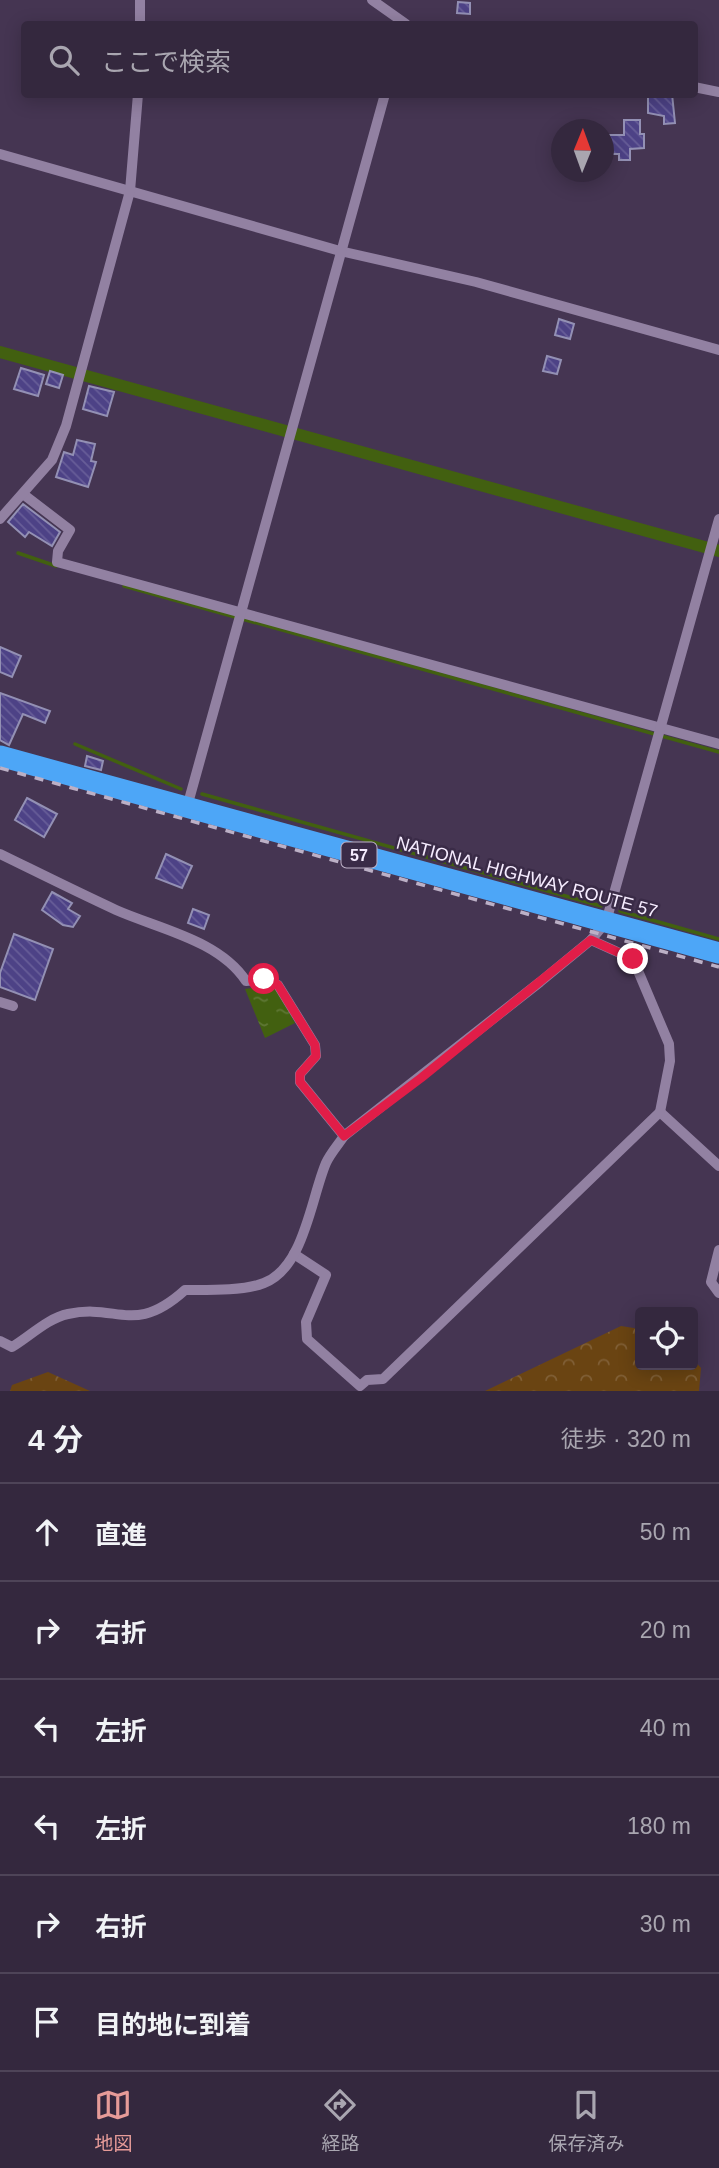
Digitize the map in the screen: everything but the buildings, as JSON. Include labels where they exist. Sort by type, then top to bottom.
[{"type":"highway","name":"NATIONAL HIGHWAY ROUTE 57","points":[[0,755],[719,953]]},
{"type":"street","points":[[140,0],[140,21]]},
{"type":"street","points":[[372,0],[401,21]]},
{"type":"street","points":[[698,88],[719,92]]},
{"type":"street","points":[[0,519],[52,460],[66,426],[130,191],[138,98]]},
{"type":"street","points":[[187,807],[384,98]]},
{"type":"street","points":[[0,154],[340,251],[476,282],[719,350]]},
{"type":"street","points":[[23,494],[70,530],[58,551],[57,562],[719,744]]},
{"type":"street","points":[[0,1341],[12,1347],[67,1314],[123,1317],[147,1314],[169,1304],[184,1290],[226,1290],[263,1284],[283,1272],[294,1254],[314,1205],[327,1161],[344,1136],[421,1078],[591,940],[606,922],[719,519]]},
{"type":"street","points":[[0,854],[119,911],[201,945],[236,965],[246,981],[264,979],[278,985],[315,1045],[316,1056],[300,1074],[300,1082],[344,1136]]},
{"type":"street","points":[[294,1254],[326,1275],[306,1322],[307,1339],[360,1386],[367,1380],[383,1379],[660,1112],[670,1061],[664,1029],[633,959],[591,940]]},
{"type":"street","points":[[0,1002],[13,1006]]},
{"type":"street","points":[[660,1112],[719,1166]]},
{"type":"street","points":[[719,1250],[711,1282],[719,1293]]},
{"type":"green space","points":[[621,1326],[635,1328],[635,1370],[698,1370],[698,1365],[701,1368],[699,1391],[485,1391]]},
{"type":"green space","points":[[48,1372],[90,1391],[10,1391],[12,1385]]},
{"type":"water","points":[[264,986],[276,988],[295,1023],[265,1038],[245,989]]},
{"type":"waterway","points":[[0,352],[719,551]]},
{"type":"waterway","points":[[18,553],[56,566]]},
{"type":"waterway","points":[[124,586],[719,752]]},
{"type":"waterway","points":[[75,744],[181,789]]},
{"type":"waterway","points":[[202,794],[601,906]]},
{"type":"waterway","points":[[620,911],[719,939]]},
{"type":"railway","points":[[0,768],[719,967]]},
{"type":"route","points":[[264,979],[278,985],[315,1045],[316,1056],[300,1074],[300,1082],[344,1136],[421,1078],[591,940],[625,953],[633,959]]}]
